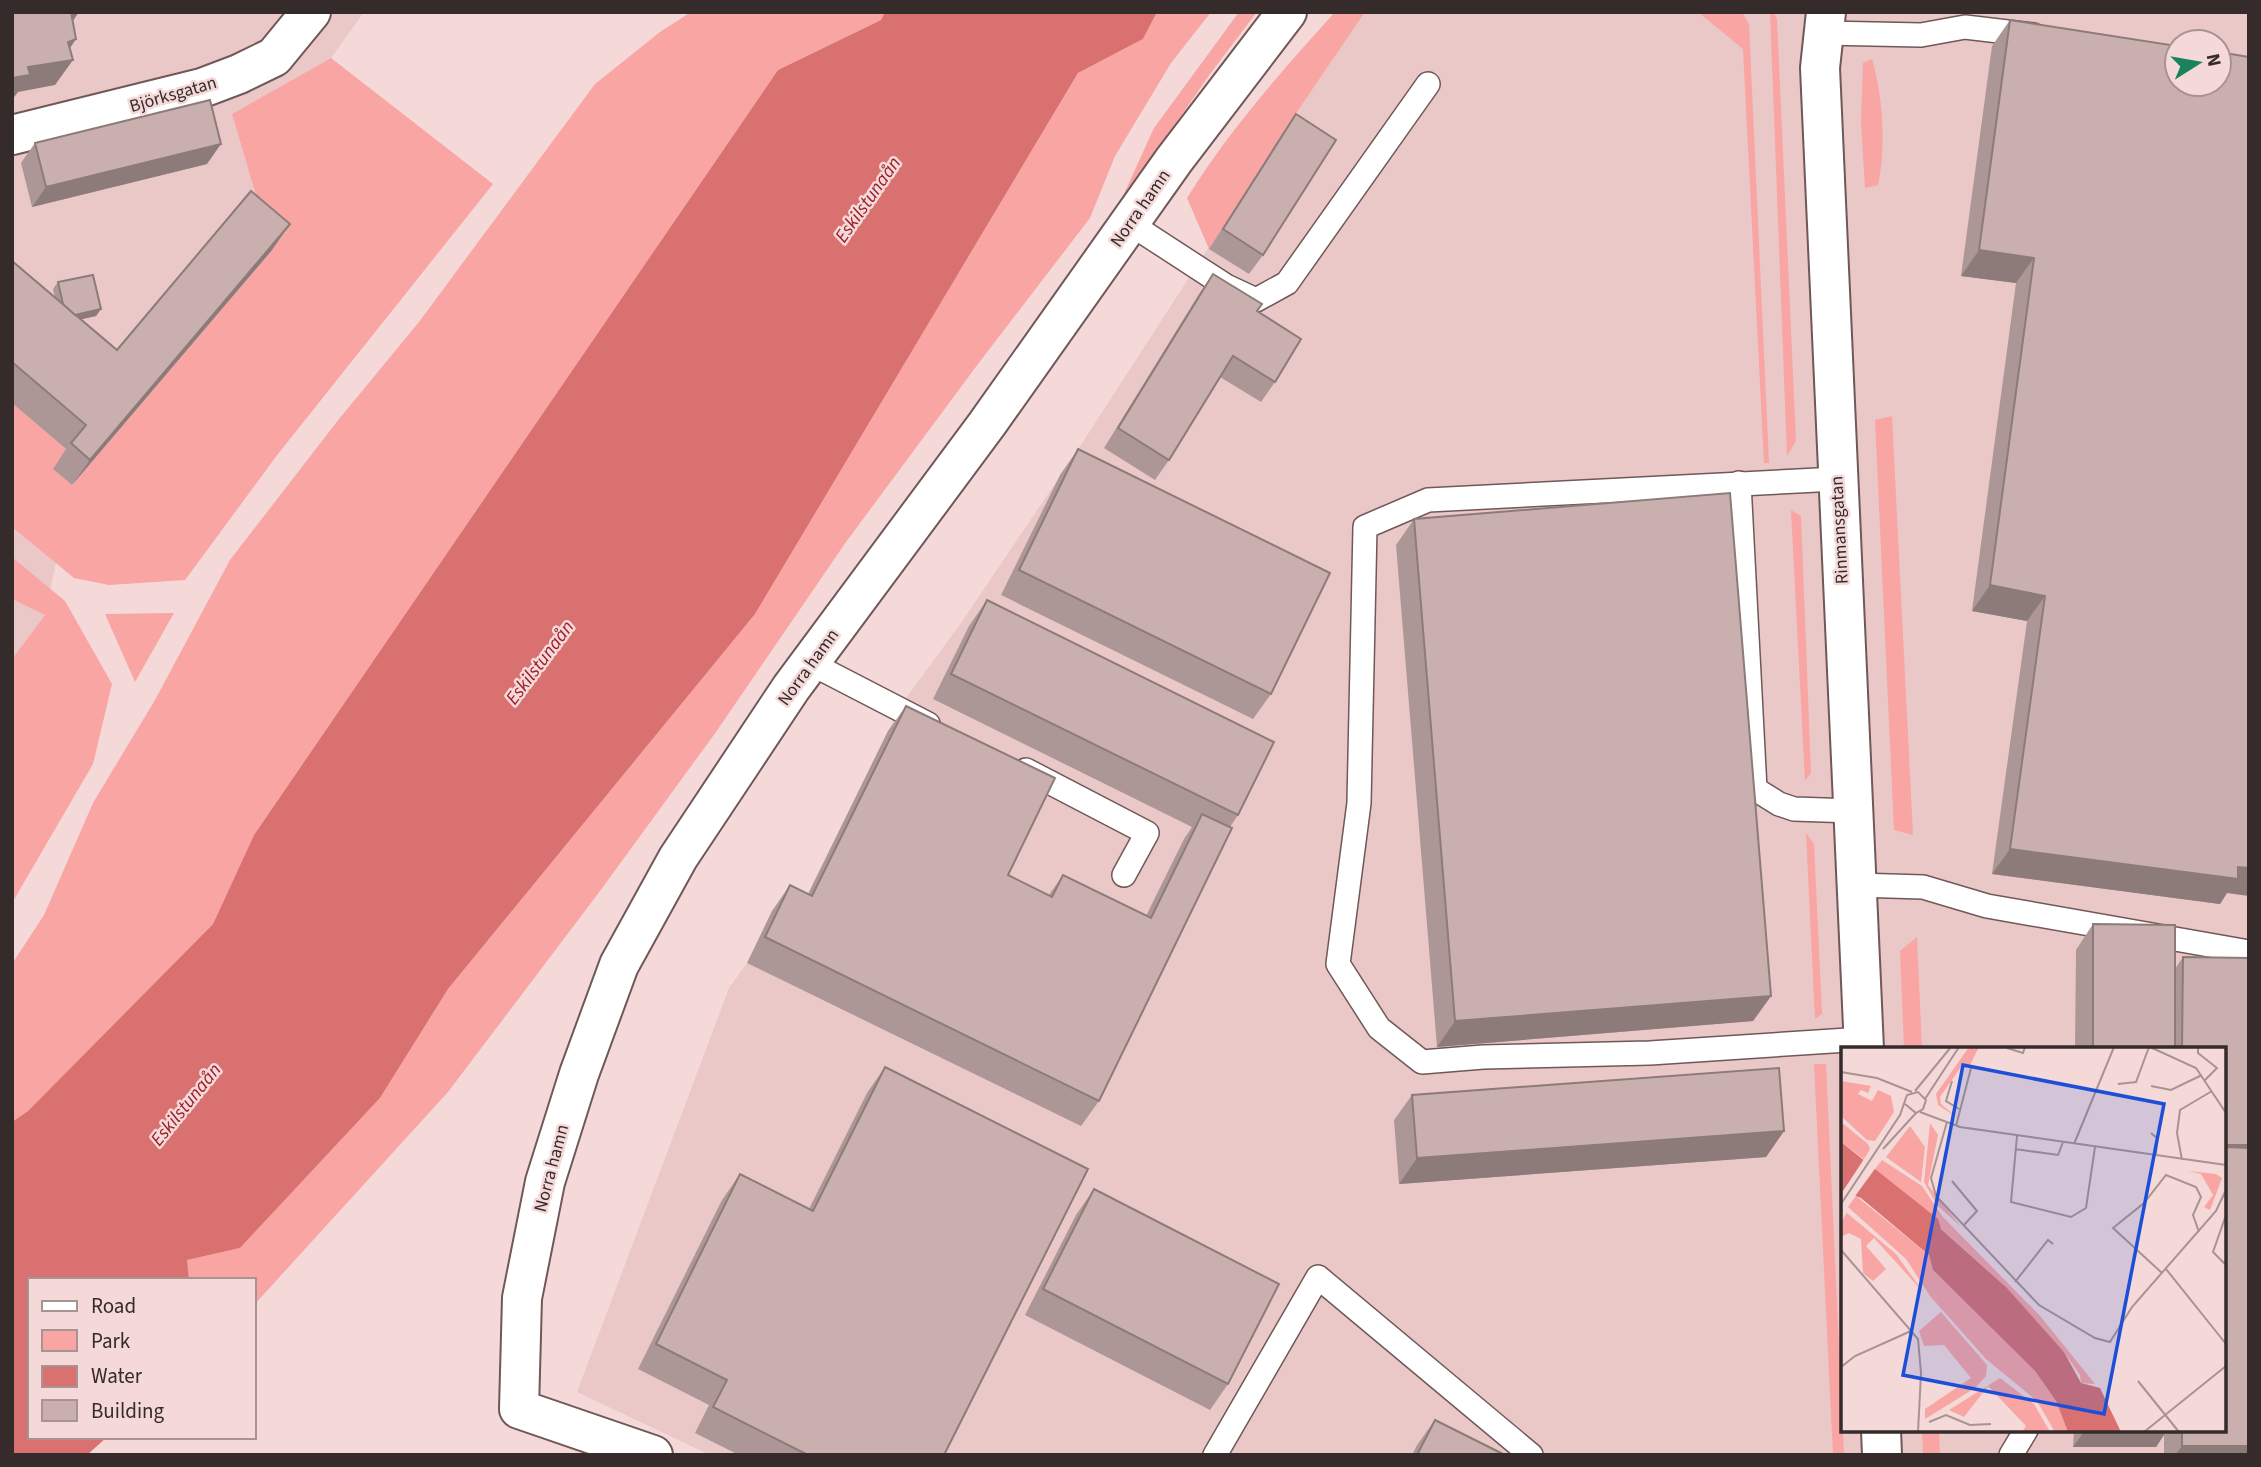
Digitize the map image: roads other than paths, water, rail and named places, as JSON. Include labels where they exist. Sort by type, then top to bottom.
[{"type":"street","name":"Björksgatan","points":[[12,135],[202,88],[239,74],[274,57],[311,12]]},
{"type":"street","name":"Norra hamn","points":[[653,1455],[519,1409],[522,1298],[545,1182],[579,1074],[619,965],[678,858],[810,663],[987,424],[1129,223],[1287,12]]},
{"type":"street","name":"Rinmansgatan","points":[[1825,22],[1820,68],[1863,1044]]},
{"type":"street","points":[[1881,1432],[1882,1455]]},
{"type":"lane","points":[[1825,22],[1922,35],[1946,22],[1965,27],[2058,38]]},
{"type":"lane","points":[[1129,223],[1226,286],[1256,300],[1286,283],[1428,84]]},
{"type":"lane","points":[[1837,480],[1428,500],[1365,527],[1359,803],[1338,964],[1379,1028],[1422,1062],[1483,1057],[1863,1044]]},
{"type":"lane","points":[[1739,483],[1755,789],[1779,804],[1794,809],[1853,811]]},
{"type":"lane","points":[[810,663],[947,733]]},
{"type":"lane","points":[[1005,760],[1147,833],[1124,875]]},
{"type":"lane","points":[[1856,885],[1934,889],[1987,906],[2249,952]]},
{"type":"lane","points":[[1214,1455],[1318,1277],[1531,1455]]},
{"type":"lane","points":[[2011,1455],[2025,1432]]},
{"type":"water","name":"Eskilstunaån","points":[[885,12],[1157,12],[1143,39],[1078,73],[755,614],[448,989],[380,1098],[240,1248],[187,1260],[189,1278],[28,1278],[28,1439],[105,1439],[87,1455],[12,1455],[12,1122],[28,1111],[213,924],[254,835],[778,70],[881,20]]}]
